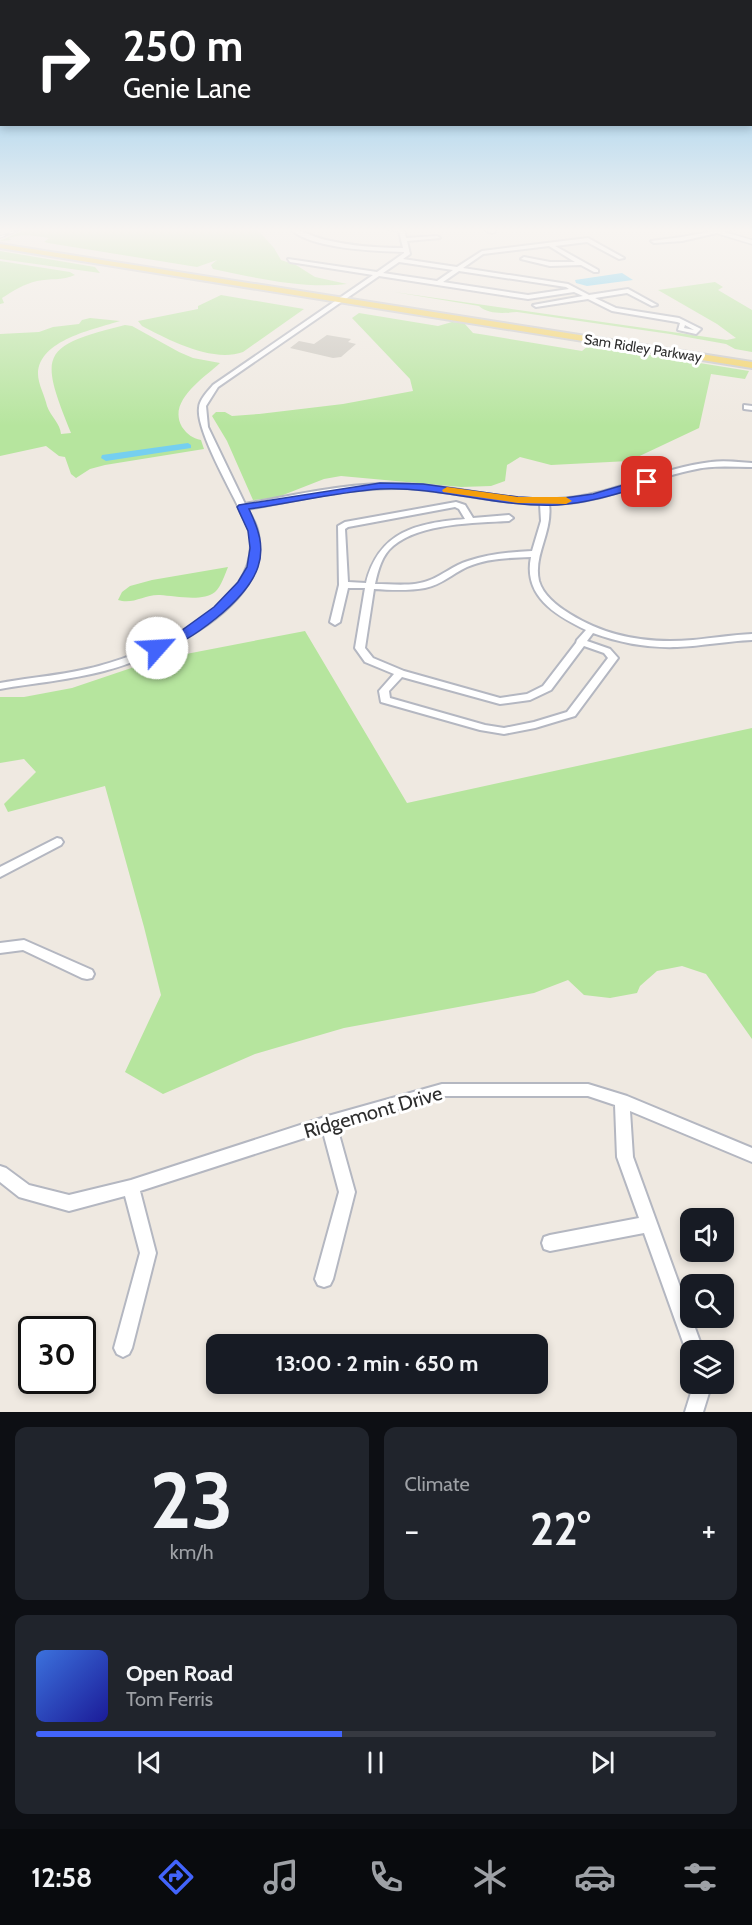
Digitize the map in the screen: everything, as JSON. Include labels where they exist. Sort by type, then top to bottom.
[{"type":"main road","name":"Sam Ridley Parkway","points":[[329,295],[752,356]]},
{"type":"main road","name":"Sam Ridley Parkway","points":[[343,297],[752,365]]},
{"type":"street","points":[[0,686],[101,669],[176,641],[218,610],[243,584],[252,567],[255,548],[254,531],[204,427],[202,406],[215,386],[346,295]]},
{"type":"street","points":[[514,295],[528,297],[542,295]]},
{"type":"street","points":[[584,295],[614,310],[683,322]]},
{"type":"street","points":[[536,305],[602,295]]},
{"type":"street","points":[[635,295],[654,305]]},
{"type":"street","points":[[242,507],[380,486],[423,487],[544,501],[594,497],[712,464],[752,465]]},
{"type":"street","points":[[544,501],[546,521],[535,554],[534,578],[542,594],[552,606],[591,630],[624,639],[661,644],[752,637]]},
{"type":"street","points":[[336,622],[344,585],[341,528],[345,525],[456,504],[462,507],[471,522]]},
{"type":"street","points":[[509,518],[423,527],[388,544],[379,558],[371,585],[360,648],[369,660],[400,673],[500,701],[530,696],[546,688],[591,630]]},
{"type":"street","points":[[344,585],[420,586],[432,583],[463,566],[484,559],[535,554]]},
{"type":"street","points":[[400,673],[384,691],[385,700],[484,728],[504,731],[535,725],[571,714],[613,658],[607,651],[580,642]]},
{"type":"street","points":[[0,872],[57,842]]},
{"type":"street","points":[[0,948],[24,945],[87,974]]},
{"type":"street","name":"Ridgemont Drive","points":[[0,1173],[25,1192],[69,1203],[131,1187],[328,1123],[442,1090],[588,1090],[622,1101],[752,1155]]},
{"type":"street","points":[[622,1101],[625,1157],[690,1340]]},
{"type":"street","points":[[324,1279],[347,1192],[328,1123]]},
{"type":"street","points":[[123,1348],[148,1253],[131,1187]]},
{"type":"street","points":[[550,1243],[649,1224]]},
{"type":"street","points":[[694,1412],[700,1394]]},
{"type":"green space","points":[[0,295],[7,295],[2,298],[4,303],[0,304]]},
{"type":"green space","points":[[221,295],[304,309],[243,352],[231,355],[218,355],[191,348],[165,338],[142,326],[138,321],[198,309],[198,306]]},
{"type":"green space","points":[[412,295],[727,340],[736,338],[717,324],[666,295],[726,295],[752,310],[752,352],[735,349],[726,344],[670,334],[517,312],[492,312],[479,306]]},
{"type":"green space","points":[[359,313],[438,326],[452,322],[464,323],[473,333],[582,351],[589,345],[749,371],[745,379],[711,374],[699,428],[629,461],[551,465],[520,457],[507,465],[505,481],[491,486],[461,487],[341,476],[324,479],[278,497],[253,500],[227,441],[212,416],[216,412],[225,412],[232,416],[259,414],[343,404],[413,391],[410,379],[352,318]]},
{"type":"green space","points":[[90,318],[120,321],[83,332],[57,344],[40,362],[39,382],[47,406],[61,434],[71,433],[54,386],[52,370],[54,357],[62,348],[76,340],[125,325],[132,326],[193,358],[220,363],[189,391],[179,408],[182,427],[190,436],[201,440],[204,449],[105,465],[90,469],[76,478],[71,474],[65,457],[59,456],[46,446],[0,456],[0,334],[39,332],[53,327],[79,324],[82,320]]},
{"type":"green space","points":[[228,567],[219,587],[210,595],[189,598],[155,595],[129,601],[118,600],[122,592],[130,586]]},
{"type":"green space","points":[[305,631],[407,803],[752,728],[752,1039],[706,974],[682,966],[657,971],[640,986],[637,993],[610,998],[584,995],[568,980],[534,993],[344,1028],[255,1054],[163,1094],[125,1072],[161,995],[105,786],[8,812],[4,804],[36,772],[24,759],[0,763],[0,697],[24,697],[72,688],[155,660]]},
{"type":"water","points":[[188,443],[191,448],[106,461],[101,458],[102,455]]},
{"type":"building","points":[[327,335],[351,339],[348,342],[356,344],[341,357],[333,358],[290,348],[299,341],[314,344]]},
{"type":"slow traffic","points":[[447,490],[518,500],[566,501]]},
{"type":"route","points":[[157,648],[176,641],[218,610],[243,584],[252,567],[255,548],[254,531],[242,507],[380,486],[423,487],[518,500],[557,502],[594,497],[647,482]]}]
